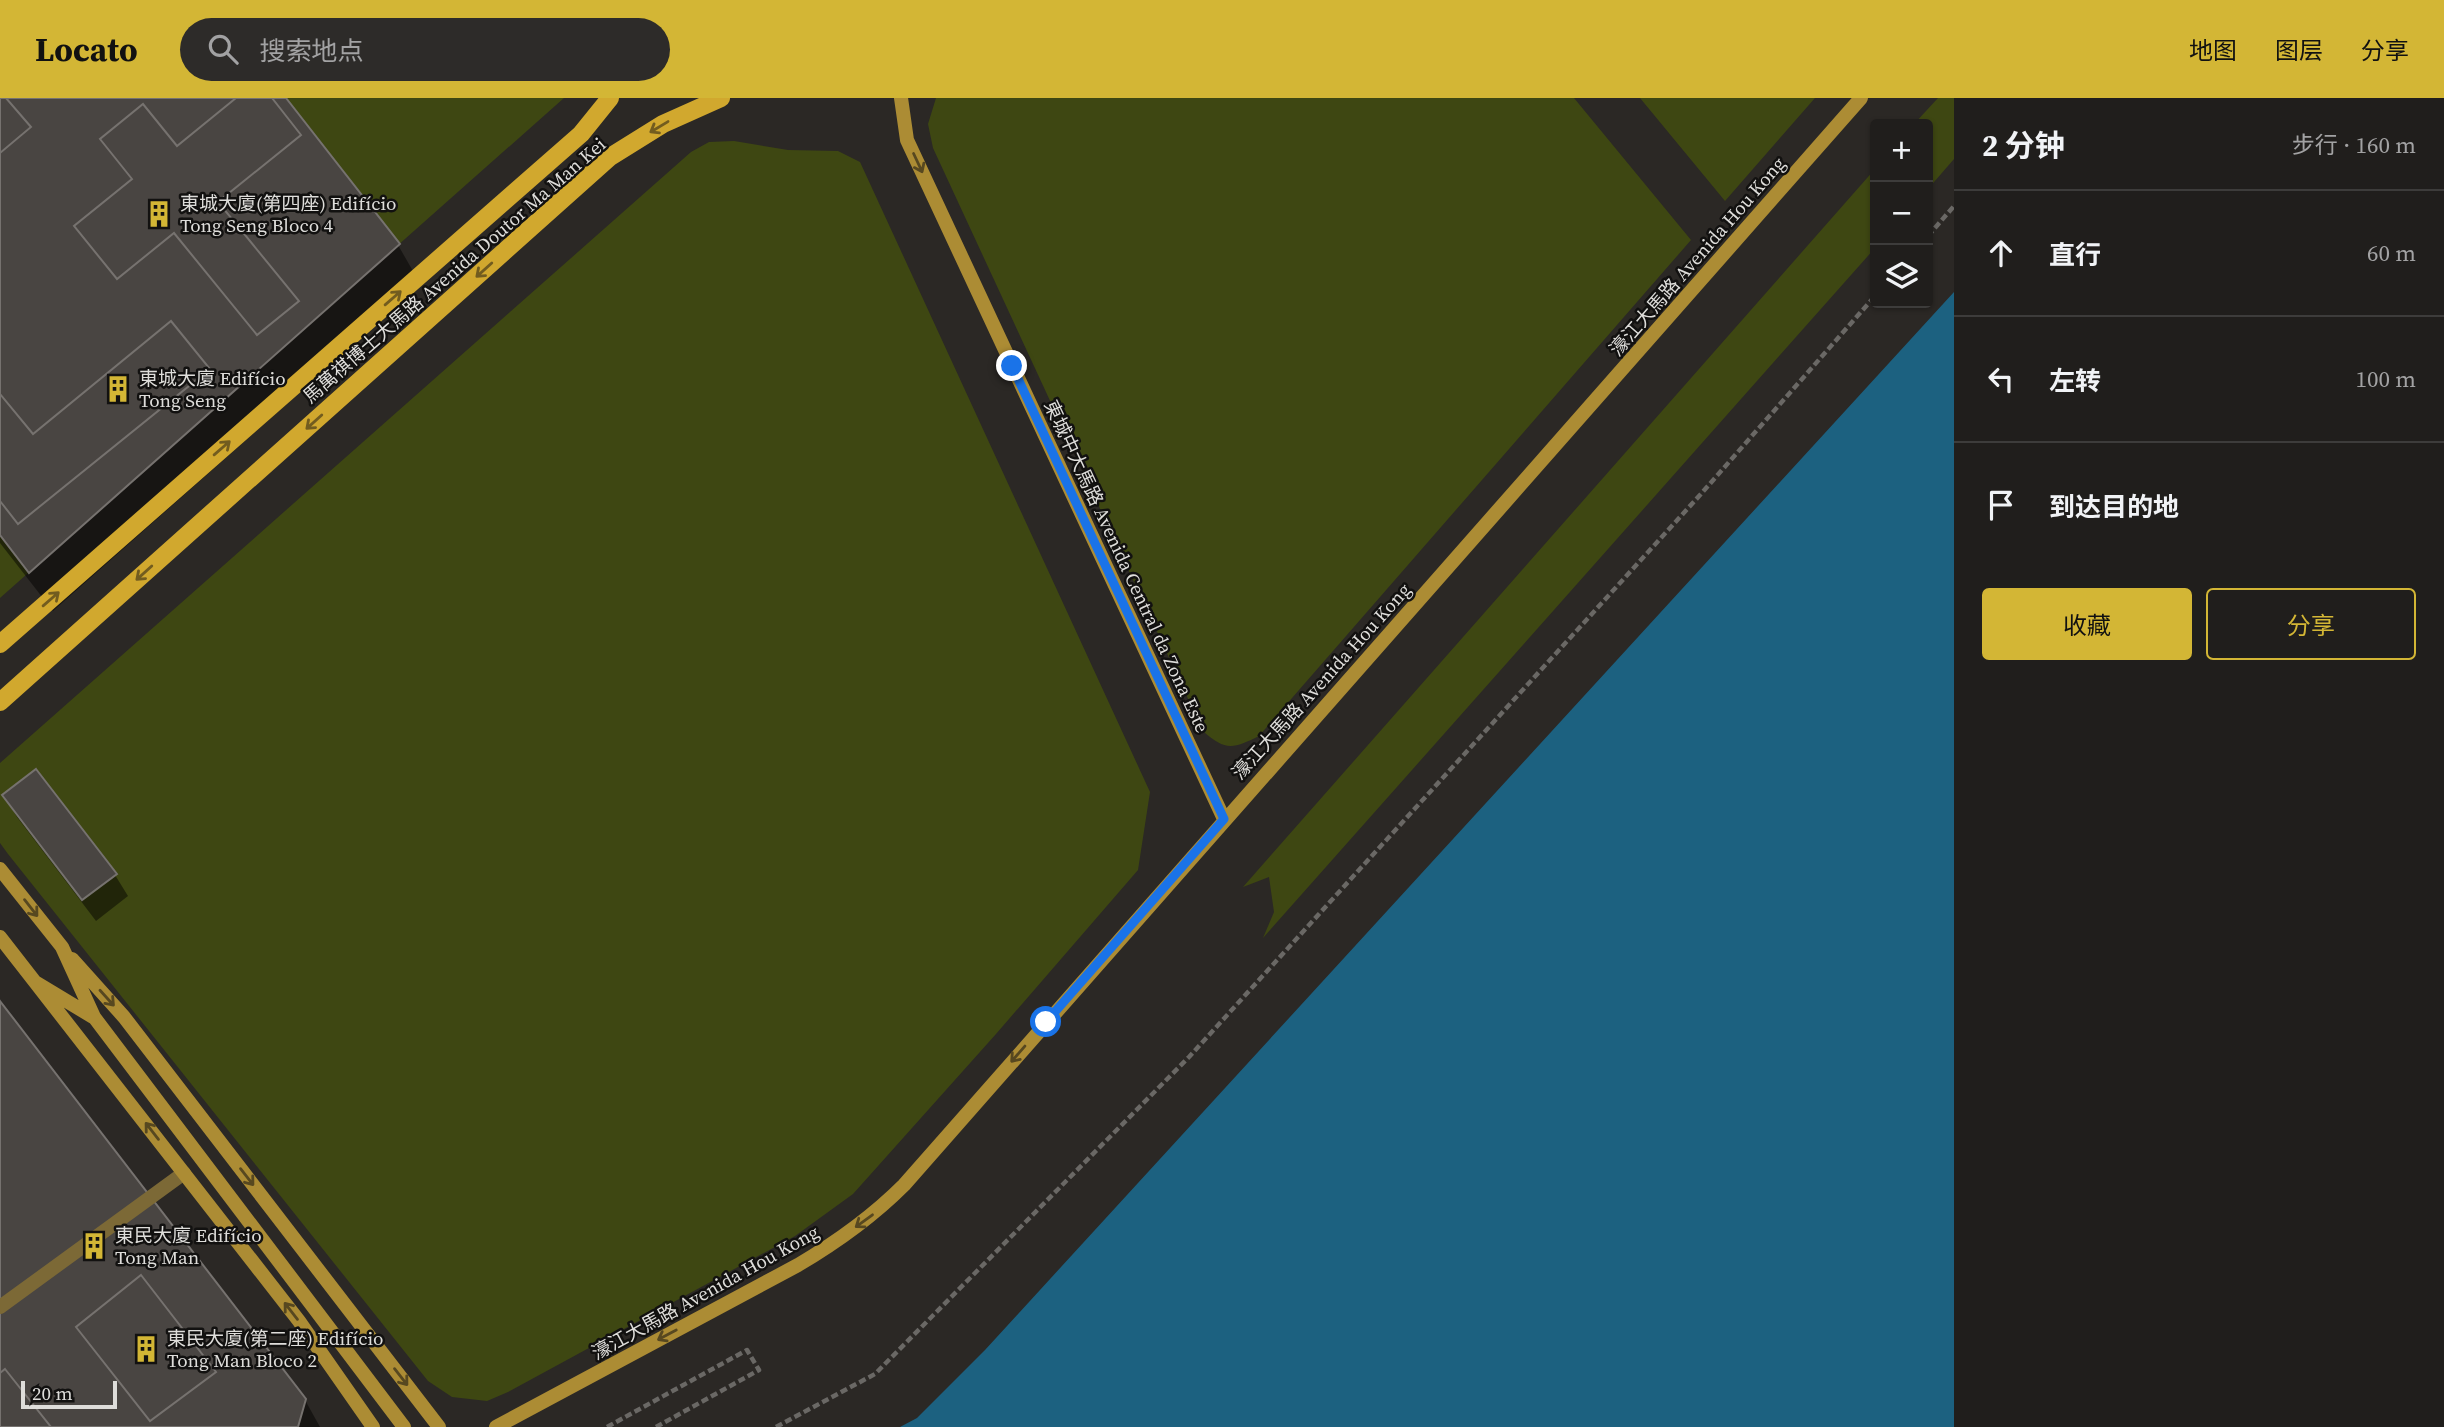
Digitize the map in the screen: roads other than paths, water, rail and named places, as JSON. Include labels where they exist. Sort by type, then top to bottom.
[{"type":"main road","name":"馬萬祺博士大馬路 Avenida Doutor Ma Man Kei","points":[[0,644],[581,134],[610,98]]},
{"type":"main road","name":"馬萬祺博士大馬路 Avenida Doutor Ma Man Kei","points":[[0,702],[610,158],[697,103],[721,98]]},
{"type":"main road","name":"東城中大馬路 Avenida Central da Zona Este","points":[[901,98],[907,140],[1224,819]]},
{"type":"main road","name":"濠江大馬路 Avenida Hou Kong","points":[[496,1427],[798,1265],[876,1213],[904,1185],[1861,98]]},
{"type":"main road","points":[[0,869],[62,947],[124,1017],[439,1427]]},
{"type":"main road","points":[[0,937],[299,1321],[373,1427]]},
{"type":"main road","points":[[62,947],[94,1017],[404,1427]]},
{"type":"main road","points":[[35,982],[94,1017]]},
{"type":"street","points":[[0,1307],[184,1173]]},
{"type":"water","points":[[1954,292],[1954,1427],[900,1427],[917,1418],[985,1350]]},
{"type":"place","name":"東城大廈(第四座) Edifício Tong Seng Bloco 4","points":[[159,214]]},
{"type":"place","name":"東城大廈 Edifício Tong Seng","points":[[118,389]]},
{"type":"place","name":"東民大廈 Edifício Tong Man","points":[[94,1246]]},
{"type":"place","name":"東民大廈(第二座) Edifício Tong Man Bloco 2","points":[[146,1349]]}]
